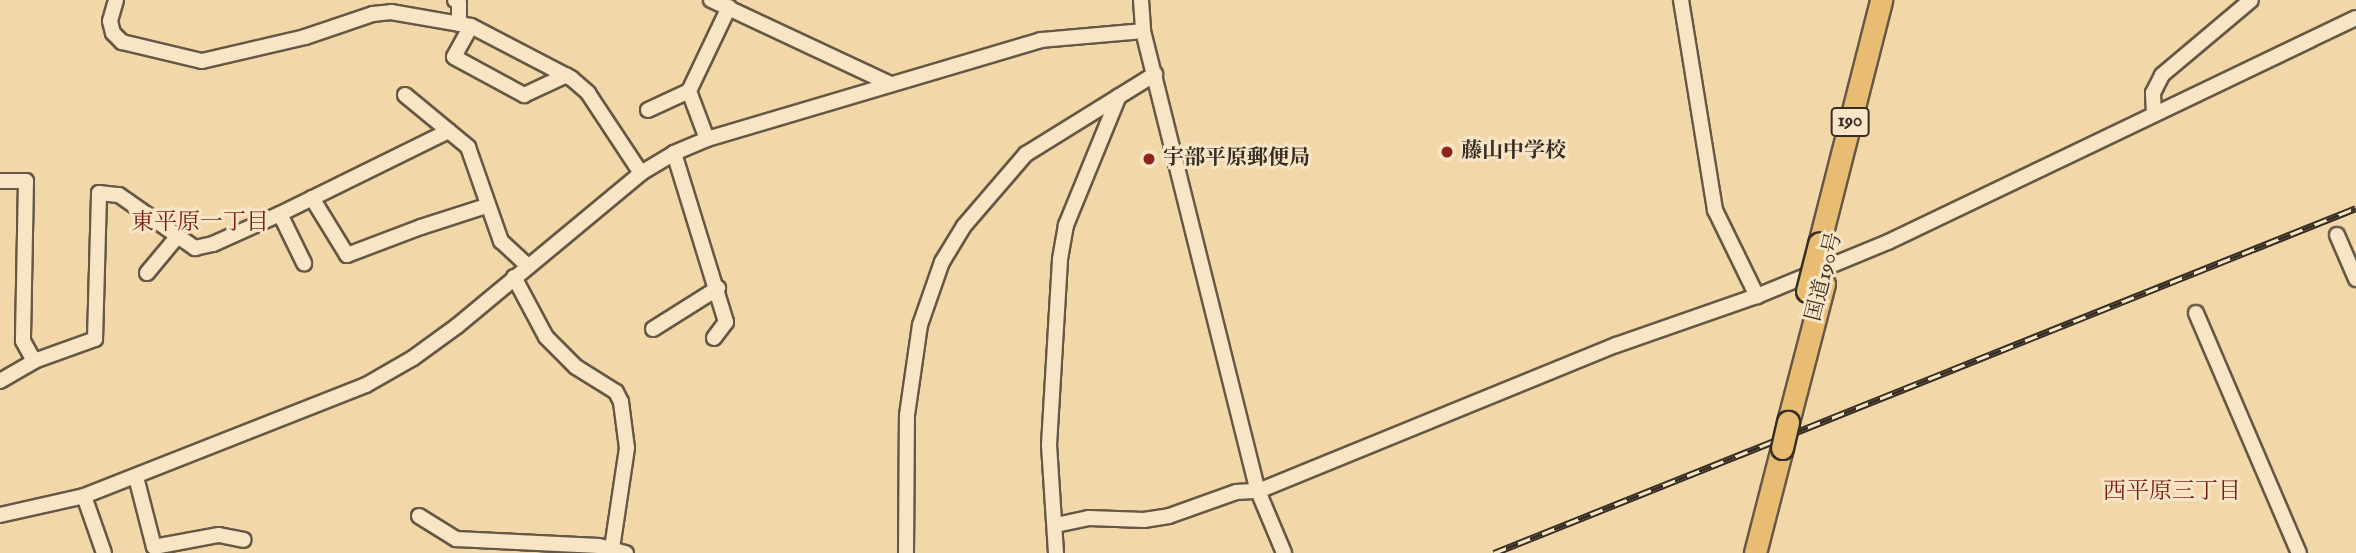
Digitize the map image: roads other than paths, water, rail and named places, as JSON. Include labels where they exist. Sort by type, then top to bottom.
[{"type":"highway","name":"国道190号","points":[[1827,241],[1881,0]]},
{"type":"highway","name":"国道190号","points":[[1752,552],[1780,425],[1827,241],[1895,0]]},
{"type":"street","points":[[116,0],[110,21],[113,33],[122,42],[202,61],[305,37],[373,14],[391,12],[465,25],[567,75],[588,93],[641,173]]},
{"type":"street","points":[[454,0],[458,2],[465,25],[454,57],[524,95],[567,75]]},
{"type":"street","points":[[711,0],[890,83]]},
{"type":"street","points":[[1141,0],[1143,31],[1258,491],[1284,553]]},
{"type":"street","points":[[1681,0],[1715,210],[1757,296]]},
{"type":"street","points":[[2154,113],[2153,93],[2162,75],[2251,0]]},
{"type":"street","points":[[648,110],[689,92],[729,8]]},
{"type":"street","points":[[1056,525],[1089,518],[1144,520],[1169,516],[1236,492],[1258,491],[1615,345],[1757,296],[1888,242],[2356,18]]},
{"type":"street","points":[[0,515],[85,496],[366,385],[446,334],[641,173],[674,153],[707,139],[1041,40],[1143,31]]},
{"type":"street","points":[[906,553],[907,415],[920,325],[942,261],[964,226],[1026,154],[1154,74]]},
{"type":"street","points":[[689,92],[707,139]]},
{"type":"street","points":[[405,95],[468,147],[486,206],[501,241],[528,266]]},
{"type":"street","points":[[1056,553],[1049,445],[1060,259],[1066,225],[1119,96]]},
{"type":"street","points":[[0,381],[34,361],[95,339],[99,193],[119,195],[195,248],[213,244],[281,214],[449,131]]},
{"type":"street","points":[[674,153],[718,288],[726,322],[714,338]]},
{"type":"street","points":[[0,181],[26,181],[23,341],[34,361]]},
{"type":"street","points":[[312,198],[347,255],[486,206]]},
{"type":"street","points":[[281,214],[304,263]]},
{"type":"street","points":[[2337,235],[2356,279]]},
{"type":"street","points":[[147,273],[177,237]]},
{"type":"street","points":[[419,516],[456,539],[619,550],[627,449],[621,402],[615,392],[576,367],[546,337],[514,277]]},
{"type":"street","points":[[653,329],[718,288]]},
{"type":"street","points":[[2196,313],[2299,553]]},
{"type":"street","points":[[136,477],[153,551],[219,535],[244,540]]},
{"type":"street","points":[[85,496],[104,553]]},
{"type":"railway","points":[[1494,553],[2356,208]]},
{"type":"place","name":"藤山中学校","points":[[1447,152]]},
{"type":"place","name":"宇部平原郵便局","points":[[1149,159]]},
{"type":"district","name":"東平原一丁目","points":[[200,223]]},
{"type":"district","name":"西平原三丁目","points":[[2172,492]]}]
